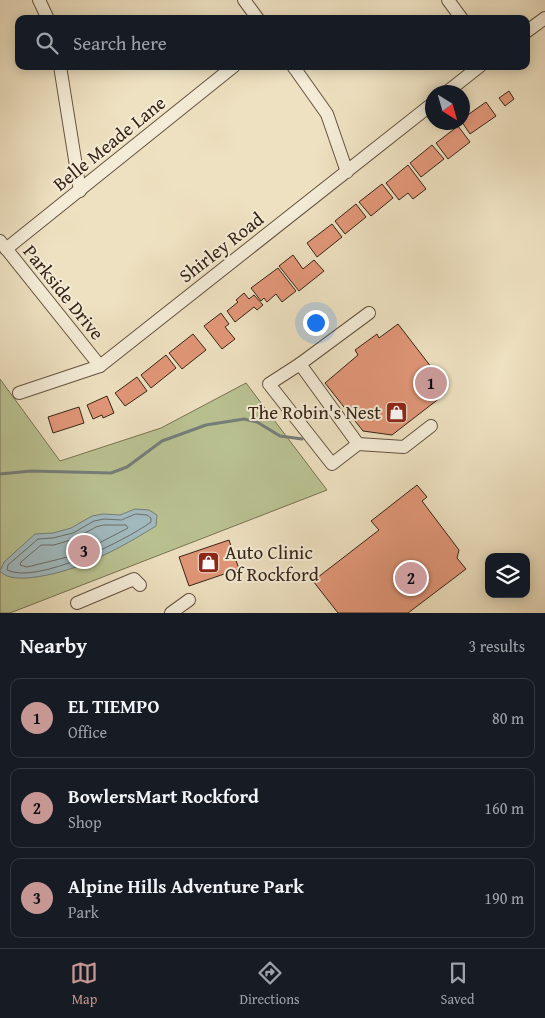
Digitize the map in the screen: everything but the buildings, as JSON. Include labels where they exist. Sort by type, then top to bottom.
[{"type":"street","points":[[39,0],[46,15]]},
{"type":"street","points":[[244,0],[255,15]]},
{"type":"street","points":[[448,0],[459,15]]},
{"type":"street","points":[[530,29],[545,18]]},
{"type":"street","points":[[61,70],[80,190]]},
{"type":"street","name":"Belle Meade Lane","points":[[3,245],[80,190],[229,70]]},
{"type":"street","points":[[295,70],[327,114],[347,172]]},
{"type":"street","points":[[456,85],[475,70]]},
{"type":"street","name":"Shirley Road","points":[[19,393],[100,366],[425,110]]},
{"type":"street","name":"Parkside Drive","points":[[3,245],[100,366]]},
{"type":"street","points":[[370,313],[270,384],[332,464],[358,444],[404,447],[431,426]]},
{"type":"street","points":[[300,364],[358,444]]},
{"type":"street","points":[[77,603],[134,579],[140,585]]},
{"type":"street","points":[[171,613],[189,600]]},
{"type":"green space","points":[[0,379],[60,461],[161,428],[246,383],[327,490],[10,613],[0,613]]},
{"type":"water","points":[[135,509],[149,510],[157,515],[156,526],[100,557],[73,568],[39,577],[15,578],[6,576],[0,571],[4,562],[35,534],[53,533],[71,528],[92,516],[103,514],[120,515]]},
{"type":"waterway","points":[[0,474],[31,471],[111,473],[127,467],[162,441],[206,425],[244,419],[257,422],[280,436],[302,439]]},
{"type":"place","name":"EL TIEMPO","points":[[431,383]]},
{"type":"place","name":"The Robin's Nest","points":[[397,412]]},
{"type":"place","name":"Alpine Hills Adventure Park","points":[[84,551]]},
{"type":"place","name":"Auto Clinic Of Rockford","points":[[209,563]]},
{"type":"place","name":"BowlersMart Rockford","points":[[411,578]]}]
